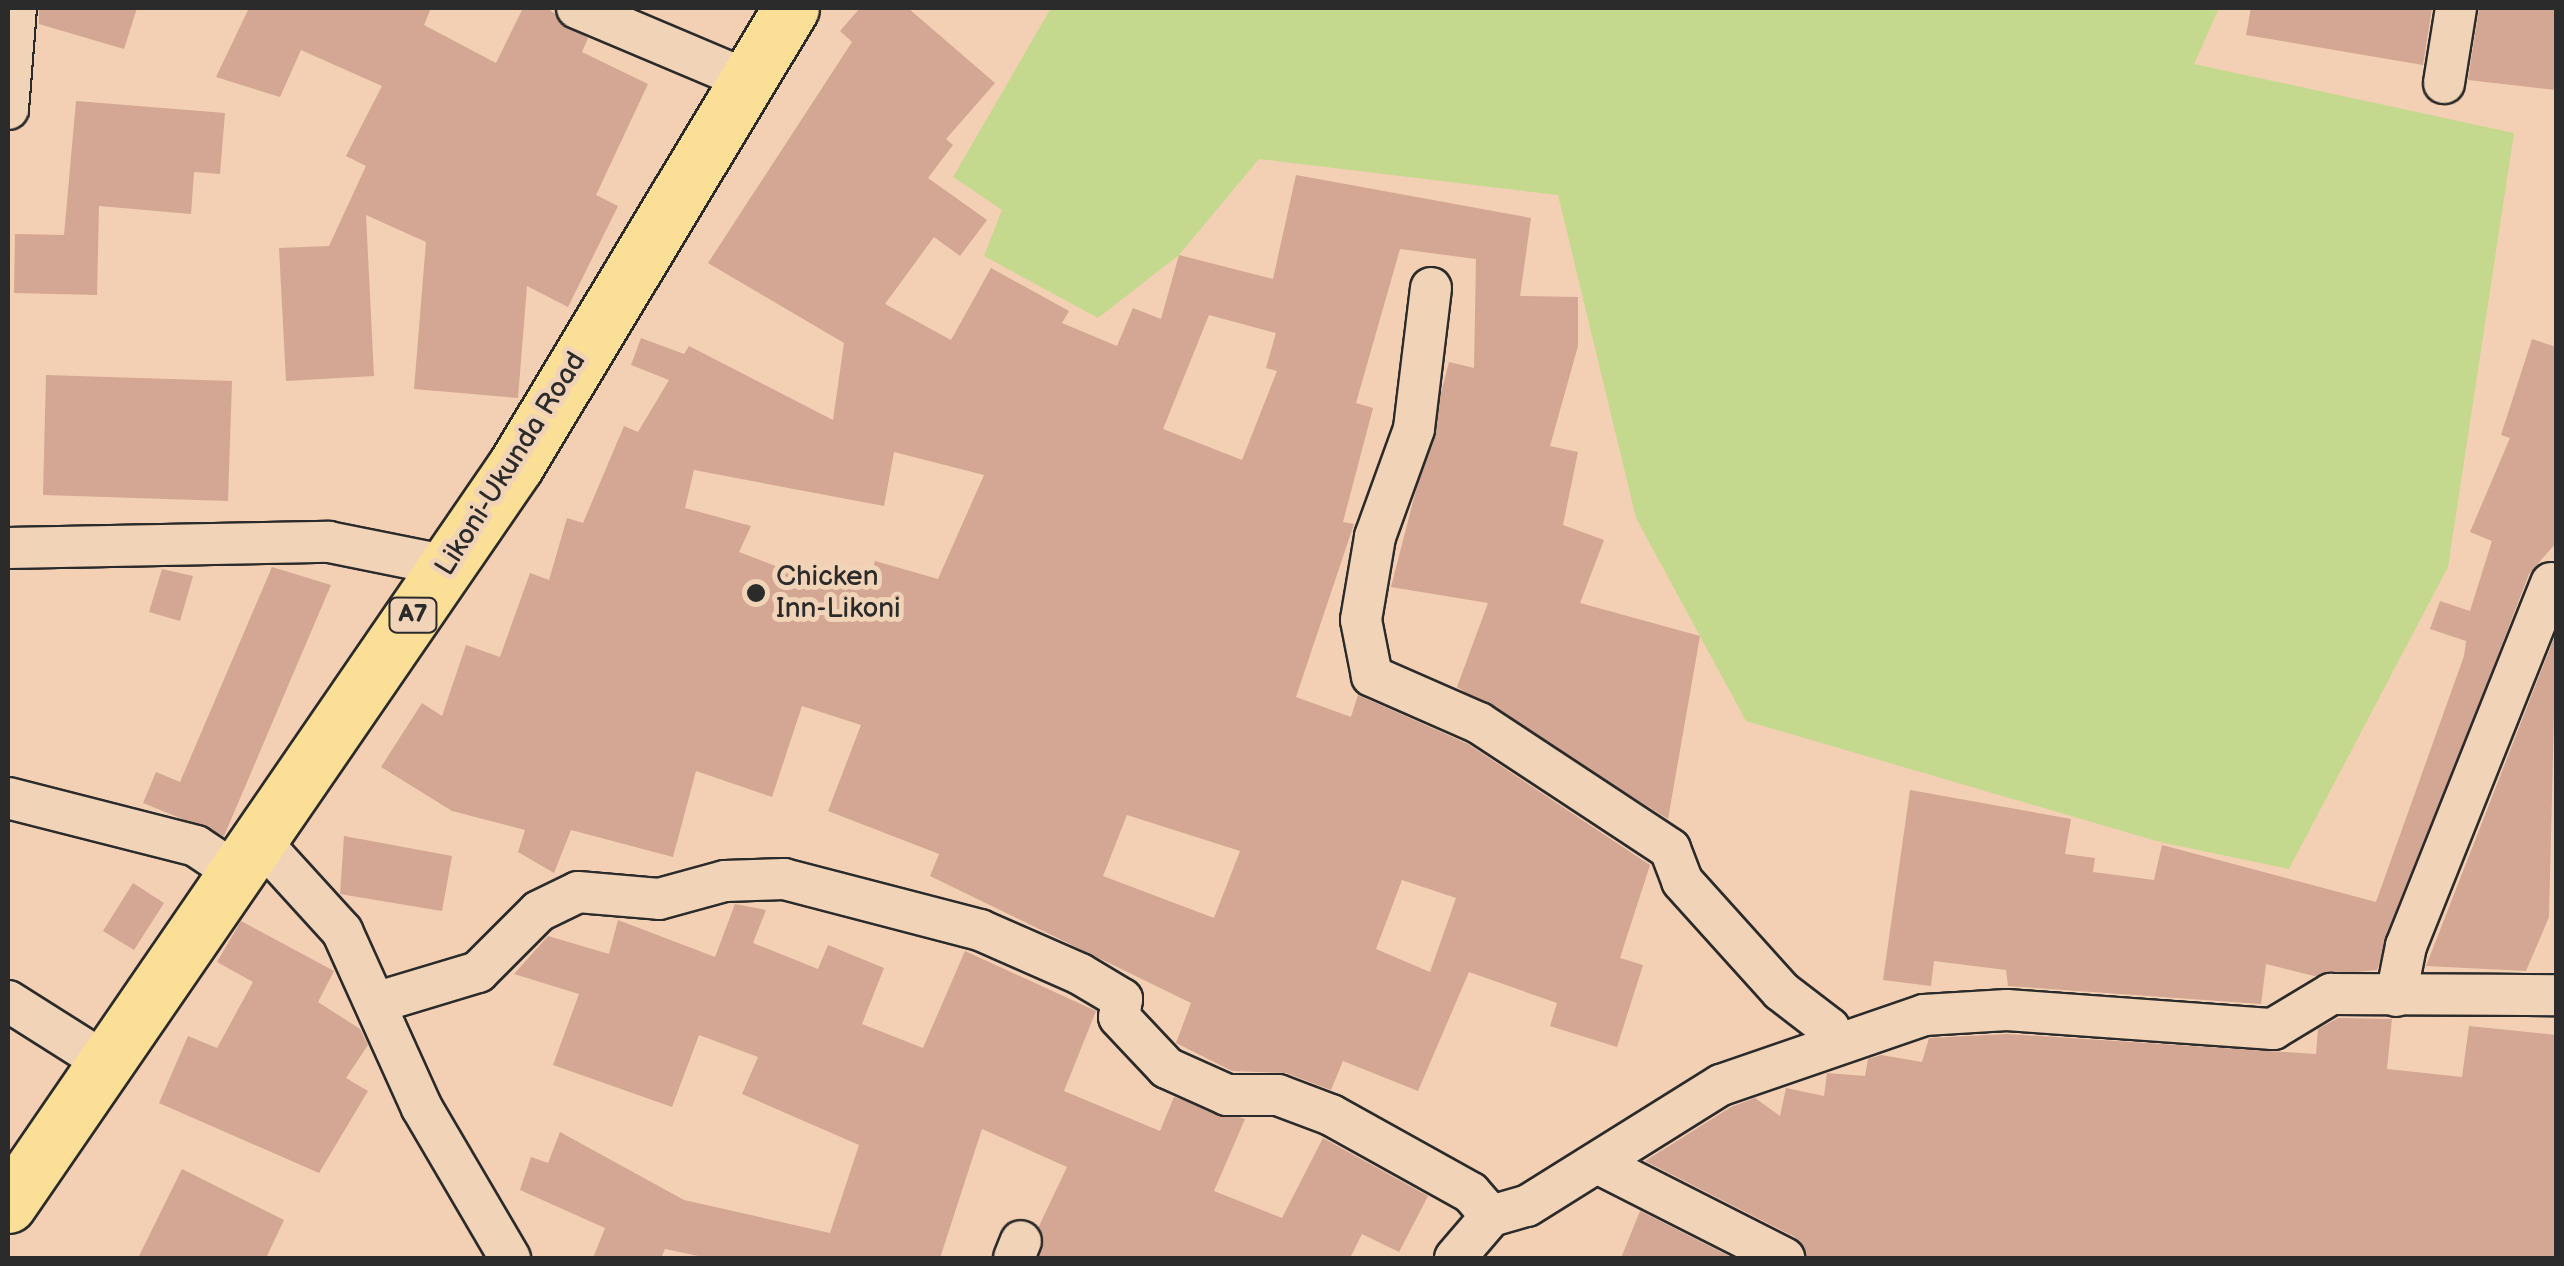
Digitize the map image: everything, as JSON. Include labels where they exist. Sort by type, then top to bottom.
[{"type":"highway","name":"Likoni-Ukunda Road","points":[[8,1204],[448,566],[744,78],[792,8]]},
{"type":"street","points":[[8,109],[16,8]]},
{"type":"street","points":[[578,8],[744,78]]},
{"type":"street","points":[[2444,82],[2456,8]]},
{"type":"street","points":[[1431,288],[1414,429],[1374,537],[1361,620],[1372,676],[1479,724],[1670,850],[1682,881],[1780,991],[1829,1028],[1831,1040]]},
{"type":"street","points":[[8,548],[330,542],[448,566]]},
{"type":"street","points":[[2396,996],[2406,946],[2555,575]]},
{"type":"street","points":[[8,798],[249,858],[342,931],[422,1108],[510,1258]]},
{"type":"street","points":[[375,1003],[478,972],[538,912],[578,892],[659,899],[725,881],[784,880],[980,930],[1080,974],[1122,999],[1118,1016],[1167,1068],[1227,1094],[1278,1094],[1332,1115],[1472,1193],[1491,1216]]},
{"type":"street","points":[[1456,1258],[1491,1216],[1527,1206],[1721,1085],[1831,1040],[1924,1015],[2007,1010],[2273,1029],[2331,994],[2556,994]]},
{"type":"street","points":[[8,1001],[106,1062]]},
{"type":"street","points":[[1597,1163],[1784,1258]]},
{"type":"green space","points":[[1051,8],[2219,8],[2194,64],[2514,133],[2448,567],[2289,869],[2160,842],[1746,721],[1636,518],[1558,195],[1259,159],[1179,255],[1098,318],[984,256],[1002,210],[953,177]]},
{"type":"building","points":[[39,8],[137,8],[124,49],[39,24]]},
{"type":"building","points":[[249,8],[431,8],[424,25],[496,63],[523,8],[547,8],[588,38],[582,52],[648,84],[596,195],[618,206],[568,307],[527,286],[518,398],[414,389],[426,242],[366,215],[374,376],[286,381],[279,248],[329,246],[366,166],[346,156],[382,86],[301,50],[280,97],[216,77]]},
{"type":"building","points":[[860,8],[908,8],[995,83],[946,139],[953,145],[928,178],[987,220],[960,256],[934,237],[885,304],[951,340],[991,268],[1069,311],[1062,323],[1117,346],[1133,308],[1161,319],[1179,255],[1273,279],[1296,175],[1531,218],[1520,296],[1578,297],[1578,346],[1550,446],[1578,452],[1563,525],[1604,540],[1580,603],[1700,636],[1668,819],[1457,687],[1488,603],[1391,587],[1449,362],[1474,368],[1476,259],[1400,249],[1356,403],[1373,408],[1343,522],[1354,524],[1296,697],[1351,717],[1358,695],[1468,744],[1650,865],[1620,958],[1643,965],[1617,1047],[1550,1026],[1557,1003],[1469,972],[1418,1091],[1343,1061],[1331,1090],[1286,1073],[1232,1071],[1176,1043],[1191,1003],[930,876],[939,854],[828,811],[861,725],[802,706],[772,797],[696,771],[673,857],[571,830],[554,873],[518,852],[525,830],[452,811],[381,767],[422,703],[442,716],[466,645],[500,657],[530,573],[549,580],[567,518],[583,523],[624,426],[638,432],[669,380],[631,365],[641,338],[684,354],[689,346],[833,420],[844,343],[708,263],[852,42],[840,31]],"holes":[[[1209,315],[1276,333],[1266,368],[1277,371],[1242,460],[1163,429]],[[894,452],[984,475],[938,579],[875,561],[869,584],[821,569],[817,582],[739,552],[751,526],[685,508],[694,470],[884,506]],[[1127,815],[1240,851],[1214,918],[1103,876]],[[1402,880],[1456,898],[1430,972],[1376,949]]]},
{"type":"building","points":[[2251,8],[2432,8],[2423,65],[2246,35]]},
{"type":"building","points":[[2479,8],[2556,8],[2556,90],[2468,80]]},
{"type":"building","points":[[76,101],[225,113],[220,174],[194,172],[191,214],[99,206],[97,295],[14,293],[15,234],[64,235]]},
{"type":"building","points":[[2532,339],[2556,347],[2556,543],[2529,574],[2377,970],[2314,976],[2266,964],[2261,1004],[2008,986],[2006,970],[1934,961],[1931,986],[1883,980],[1910,790],[2071,819],[2065,854],[2095,858],[2093,872],[2154,880],[2162,845],[2376,902],[2464,656],[2466,641],[2430,629],[2440,601],[2470,611],[2492,541],[2470,532],[2510,438],[2501,435]]},
{"type":"building","points":[[46,375],[232,381],[228,501],[43,495]]},
{"type":"building","points":[[272,567],[331,585],[224,836],[143,803],[156,772],[180,782]]},
{"type":"building","points":[[162,569],[193,576],[180,621],[149,612]]},
{"type":"building","points":[[2556,633],[2549,917],[2526,971],[2426,966]]},
{"type":"building","points":[[344,836],[452,856],[442,911],[340,894]]},
{"type":"building","points":[[133,883],[164,903],[134,950],[103,931]]},
{"type":"building","points":[[735,904],[766,910],[753,943],[818,969],[828,945],[884,968],[862,1024],[923,1048],[965,951],[1096,1011],[1064,1091],[1160,1131],[1174,1097],[1245,1119],[1214,1191],[1282,1218],[1323,1138],[1428,1196],[1399,1252],[1362,1234],[1350,1258],[1039,1258],[1039,1226],[1067,1167],[982,1129],[940,1258],[708,1258],[665,1249],[661,1258],[593,1258],[605,1228],[520,1190],[531,1157],[548,1163],[560,1132],[684,1200],[830,1233],[859,1145],[742,1094],[758,1057],[699,1035],[672,1107],[553,1065],[579,994],[514,974],[548,936],[609,954],[618,920],[715,957]]},
{"type":"building","points":[[241,921],[334,971],[318,1002],[360,1029],[368,1045],[346,1078],[368,1091],[319,1173],[159,1103],[188,1036],[217,1048],[253,982],[217,962]]},
{"type":"building","points":[[2338,1018],[2392,1019],[2387,1069],[2462,1077],[2469,1026],[2556,1035],[2556,1258],[1807,1258],[1795,1237],[1645,1161],[1731,1107],[1755,1098],[1780,1116],[1786,1088],[1824,1096],[1827,1073],[1865,1076],[1868,1059],[1881,1055],[1922,1062],[1929,1038],[2007,1034],[2316,1054],[2318,1029]]},
{"type":"building","points":[[182,1169],[284,1220],[266,1258],[138,1258]]},
{"type":"building","points":[[1640,1211],[1733,1258],[1621,1258]]},
{"type":"place","name":"Chicken Inn-Likoni","points":[[756,593]]}]
